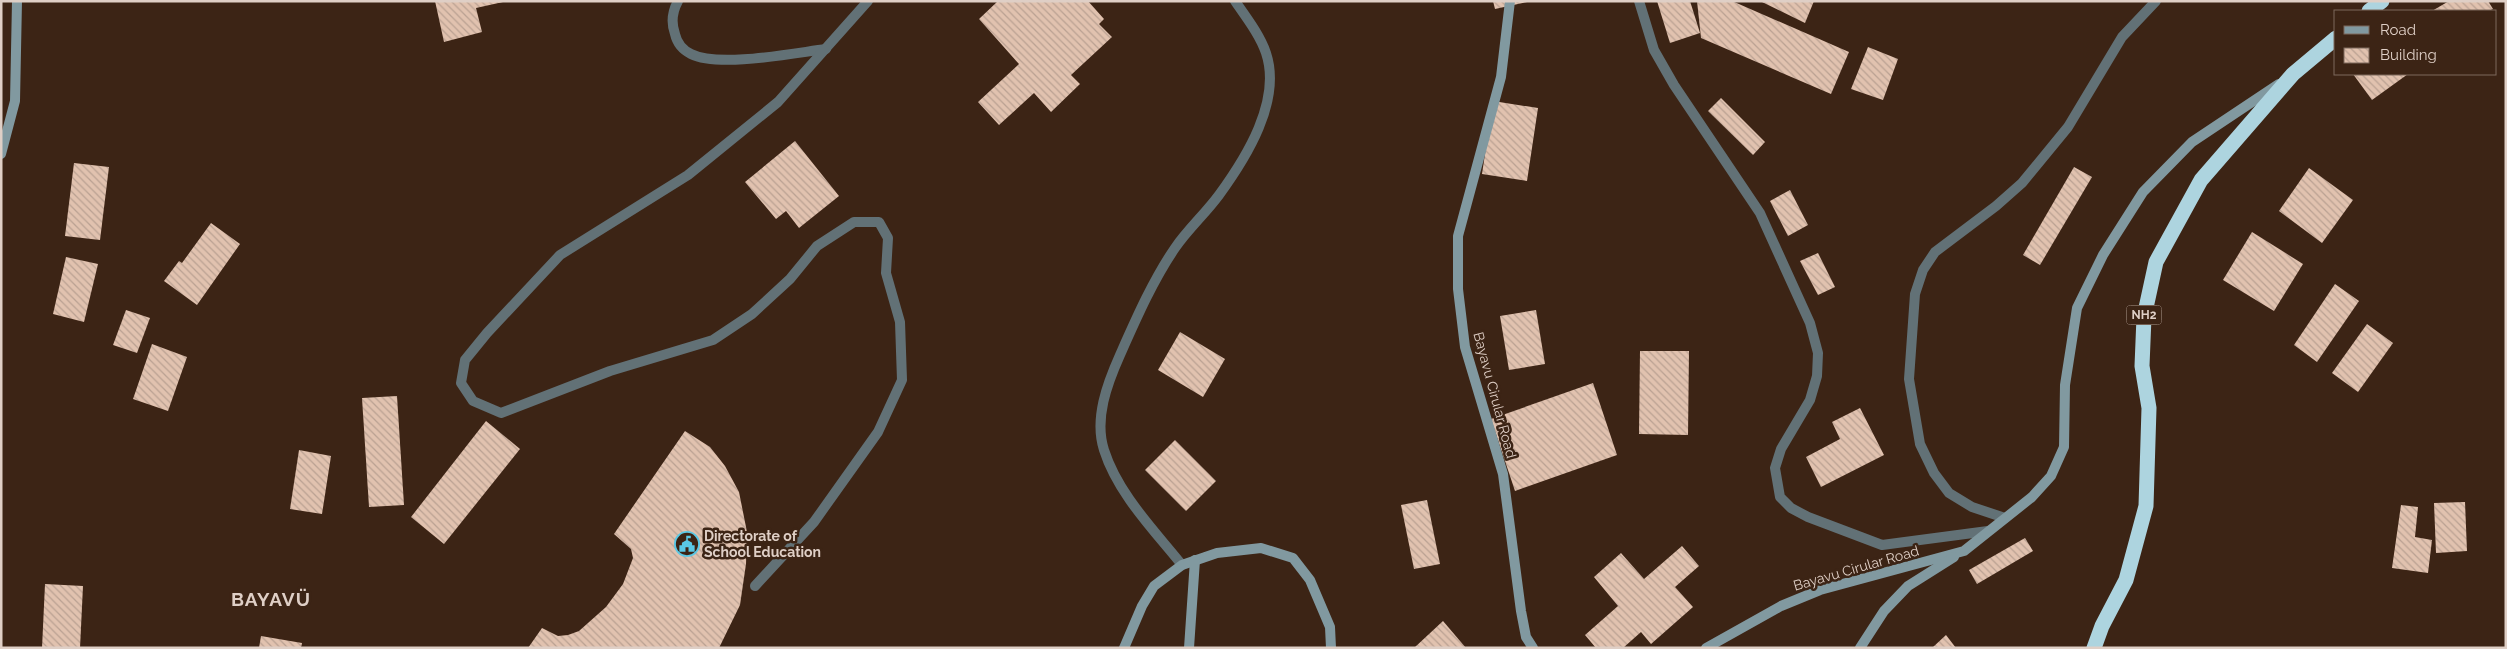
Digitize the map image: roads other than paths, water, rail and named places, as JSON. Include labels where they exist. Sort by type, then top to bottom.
[{"type":"highway","points":[[2370,10],[2382,1]]},
{"type":"highway","name":"NH2","points":[[2094,648],[2102,626],[2126,580],[2146,506],[2149,408],[2142,366],[2144,316],[2156,262],[2201,180],[2293,74],[2334,40]]},
{"type":"street","points":[[1,154],[15,101],[17,1]]},
{"type":"street","points":[[678,1],[671,23],[677,42],[691,54],[710,59],[753,58],[826,49]]},
{"type":"street","points":[[756,586],[814,522],[878,432],[902,380],[900,322],[886,273],[888,238],[880,222],[854,222],[817,246],[790,279],[752,314],[713,340],[610,371],[501,413],[473,401],[461,383],[465,360],[487,333],[560,255],[695,169],[778,102],[868,1]]},
{"type":"street","points":[[1182,565],[1126,495],[1104,450],[1099,422],[1114,368],[1138,315],[1175,248],[1219,195],[1246,153],[1265,115],[1269,78],[1266,53],[1235,1]]},
{"type":"street","name":"Bayavu Cirular Road","points":[[1510,1],[1500,76],[1458,236],[1458,289],[1465,347],[1503,474],[1521,611],[1526,637],[1533,648]]},
{"type":"street","points":[[1639,1],[1654,50],[1674,85],[1760,213],[1810,323],[1818,353],[1817,376],[1810,400],[1781,449],[1775,468],[1780,497],[1791,508],[1808,517],[1882,545],[1988,532]]},
{"type":"street","points":[[2005,518],[1972,507],[1949,493],[1934,473],[1920,444],[1909,380],[1915,294],[1923,270],[1935,252],[1996,206],[2022,183],[2068,126],[2122,37],[2156,1]]},
{"type":"street","name":"Bayavu Cirular Road","points":[[1860,648],[1884,611],[1908,586],[1964,551],[2032,497],[2051,476],[2064,447],[2065,385],[2077,308],[2103,255],[2138,200],[2192,142],[2293,74]]},
{"type":"street","points":[[1124,648],[1142,606],[1154,586],[1182,565],[1217,553],[1261,548],[1293,558],[1310,580],[1322,604],[1330,628],[1330,648]]},
{"type":"street","name":"Bayavu Cirular Road","points":[[1706,648],[1781,606],[1820,590],[1964,551]]},
{"type":"street","points":[[1189,648],[1195,560]]},
{"type":"place","name":"Directorate of School Education","points":[[687,544]]},
{"type":"district","name":"BAYAVÜ","points":[[271,599]]}]
